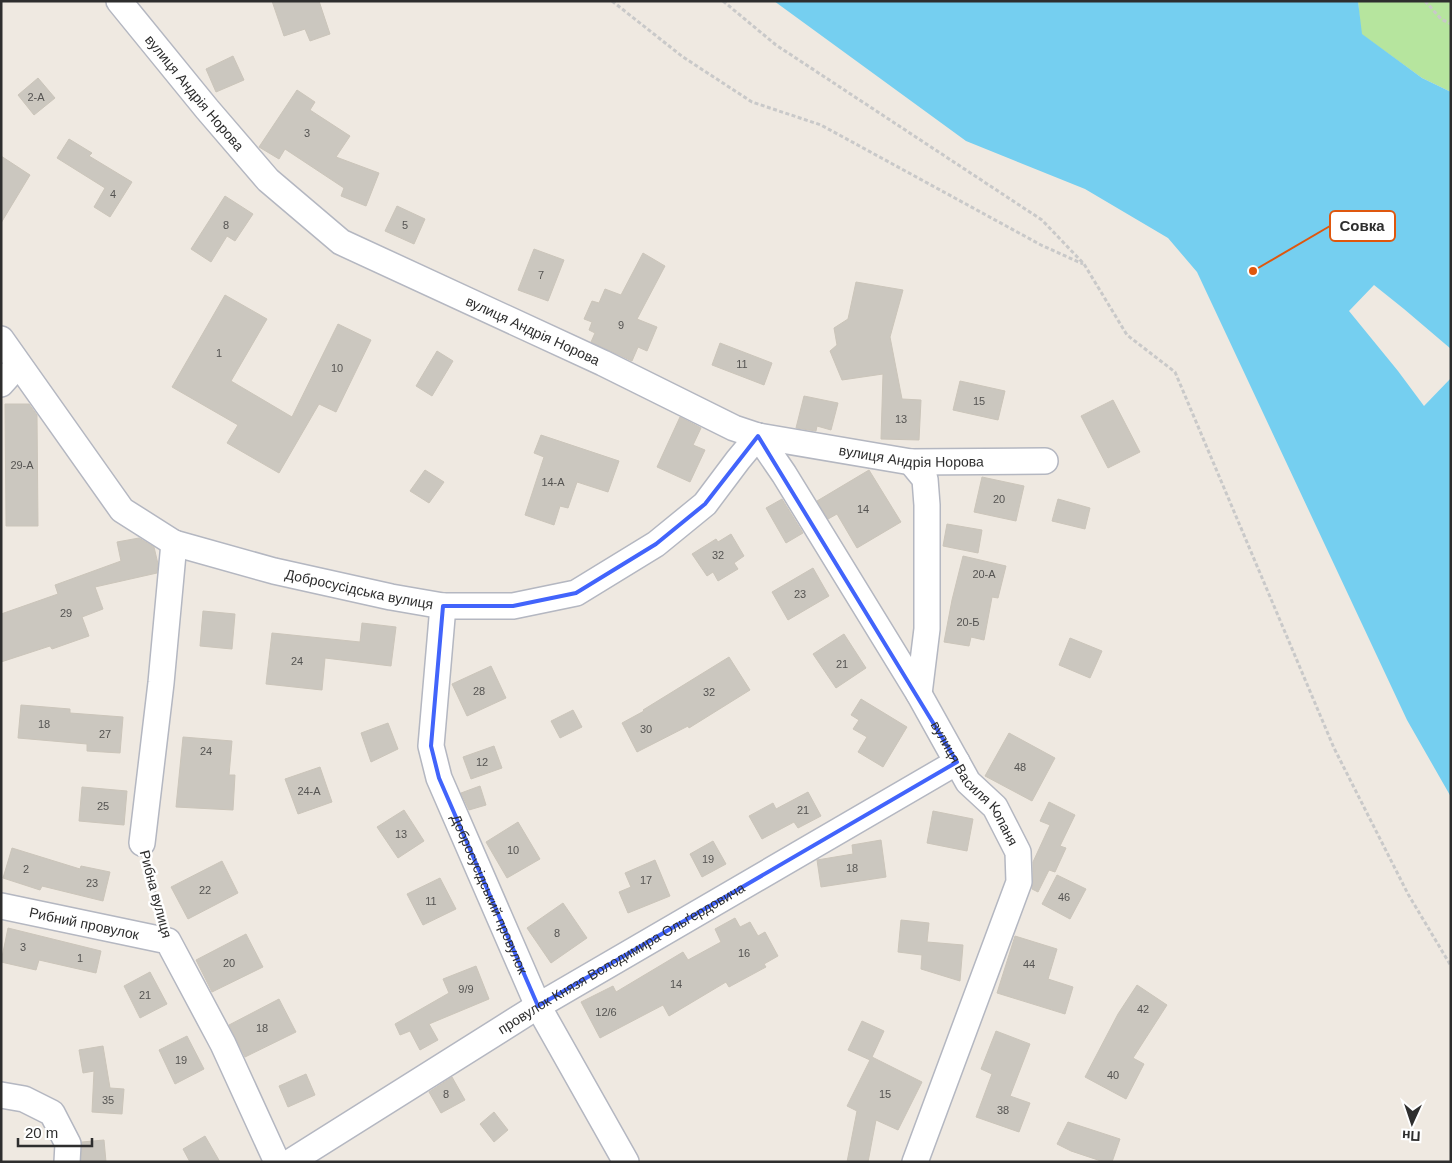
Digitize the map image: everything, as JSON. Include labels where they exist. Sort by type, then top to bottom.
[{"type":"street","name":"вулиця Андрія Норова","points":[[119,1],[268,180],[341,242],[603,363],[734,428],[758,436],[911,462],[1045,461]]},
{"type":"street","name":"Добросусідська вулиця","points":[[1,339],[122,510],[174,543],[274,571],[391,597],[443,606],[513,606],[576,593],[656,544],[705,504],[758,436]]},
{"type":"street","points":[[1,384],[18,365]]},
{"type":"street","name":"вулиця Василя Копаня","points":[[758,436],[789,482],[919,694],[968,782],[995,808],[1018,852],[1019,882],[915,1162]]},
{"type":"street","points":[[911,462],[925,479],[927,505],[927,629],[919,694]]},
{"type":"street","name":"Рибна вулиця","points":[[142,843],[161,683],[174,543]]},
{"type":"street","name":"Добросусідський провулок","points":[[443,606],[431,746],[439,778],[538,1006],[626,1162]]},
{"type":"street","name":"провулок Князя Володимира Ольґердовича","points":[[290,1162],[538,1006],[957,762]]},
{"type":"street","name":"Рибний провулок","points":[[1,906],[168,941]]},
{"type":"street","name":"Рибна вулиця","points":[[168,941],[223,1044],[277,1162]]},
{"type":"street","points":[[1,1095],[24,1099],[52,1113],[68,1144],[67,1162]]},
{"type":"path","points":[[612,1],[683,57],[752,102],[821,125],[1041,245],[1084,264]]},
{"type":"path","points":[[723,1],[776,45],[1042,220],[1084,264],[1127,335],[1175,372],[1334,748],[1408,894],[1451,966]]},
{"type":"path","points":[[1425,1],[1442,19],[1451,24]]},
{"type":"path","name":"Рибна вулиця","points":[[142,843],[168,941]]},
{"type":"highlighted area","points":[[758,436],[957,762],[538,1006],[439,778],[431,746],[443,606],[513,606],[576,593],[656,544],[705,504]]},
{"type":"green space","points":[[1358,1],[1451,1],[1451,92],[1422,78],[1361,34]]},
{"type":"water","points":[[774,1],[1358,1],[1362,34],[1422,78],[1451,92],[1451,349],[1374,285],[1349,311],[1424,406],[1451,378],[1451,797],[1407,720],[1197,272],[1168,238],[1085,189],[966,141]]},
{"type":"building","points":[[272,1],[319,1],[330,34],[310,41],[305,29],[284,36]]},
{"type":"building","points":[[233,56],[244,80],[216,92],[206,69]]},
{"type":"building","points":[[38,78],[55,98],[34,115],[18,95]]},
{"type":"building","points":[[297,90],[315,102],[310,110],[350,136],[336,157],[379,173],[366,206],[341,196],[344,188],[285,149],[279,159],[259,147]]},
{"type":"building","points":[[69,139],[92,153],[89,156],[132,182],[110,217],[94,207],[105,188],[57,158]]},
{"type":"building","points":[[1,156],[30,175],[1,223]]},
{"type":"building","points":[[225,196],[253,214],[235,241],[227,236],[211,262],[191,249]]},
{"type":"building","points":[[397,206],[425,219],[414,244],[385,231]]},
{"type":"building","points":[[534,249],[564,260],[548,301],[518,290]]},
{"type":"building","points":[[643,253],[665,266],[637,319],[657,327],[647,351],[638,347],[632,361],[591,342],[595,333],[589,330],[592,322],[584,319],[592,301],[599,303],[605,289],[621,295]]},
{"type":"building","points":[[856,282],[903,290],[890,337],[902,399],[921,400],[919,440],[881,439],[883,374],[842,380],[830,351],[837,345],[834,328],[848,319]]},
{"type":"building","points":[[225,295],[267,319],[231,381],[292,417],[338,324],[371,340],[336,412],[319,404],[279,473],[227,443],[238,425],[172,387]]},
{"type":"building","points":[[720,343],[772,363],[764,385],[712,365]]},
{"type":"building","points":[[437,351],[453,361],[432,396],[416,386]]},
{"type":"building","points":[[960,381],[1005,391],[998,420],[953,410]]},
{"type":"building","points":[[804,396],[838,403],[831,430],[817,426],[816,431],[796,428]]},
{"type":"building","points":[[1113,400],[1140,452],[1108,468],[1081,416]]},
{"type":"building","points":[[5,404],[29,404],[37,415],[38,526],[6,526]]},
{"type":"building","points":[[680,417],[701,428],[693,445],[705,450],[690,482],[657,467]]},
{"type":"building","points":[[541,435],[619,461],[608,492],[577,482],[568,508],[560,506],[554,525],[525,515],[544,457],[534,453]]},
{"type":"building","points":[[425,470],[444,482],[429,503],[410,491]]},
{"type":"building","points":[[869,470],[901,522],[857,548],[837,514],[828,519],[817,501]]},
{"type":"building","points":[[982,477],[1024,486],[1016,521],[974,512]]},
{"type":"building","points":[[782,499],[803,533],[786,543],[766,508]]},
{"type":"building","points":[[1058,499],[1090,508],[1085,529],[1052,521]]},
{"type":"building","points":[[947,524],[982,530],[978,553],[943,546]]},
{"type":"building","points":[[731,534],[744,556],[734,563],[738,569],[718,581],[713,572],[707,576],[692,554],[716,539],[718,542]]},
{"type":"building","points":[[139,538],[154,547],[158,564],[157,573],[95,587],[103,609],[82,617],[89,636],[52,649],[50,646],[1,662],[1,614],[58,594],[55,585],[121,561],[117,542]]},
{"type":"building","points":[[963,556],[1006,566],[998,598],[992,597],[984,640],[971,637],[969,646],[944,642]]},
{"type":"building","points":[[813,568],[829,596],[788,620],[772,592]]},
{"type":"building","points":[[203,611],[235,614],[232,649],[200,646]]},
{"type":"building","points":[[362,623],[396,627],[391,666],[325,658],[322,690],[266,684],[272,633],[360,642]]},
{"type":"building","points":[[844,634],[866,668],[836,688],[813,654]]},
{"type":"building","points":[[1070,638],[1102,651],[1090,678],[1059,665]]},
{"type":"building","points":[[729,657],[750,690],[689,728],[688,726],[637,752],[622,723]]},
{"type":"building","points":[[491,666],[506,698],[467,716],[452,684]]},
{"type":"building","points":[[861,699],[907,727],[883,767],[858,752],[867,737],[853,729],[859,720],[851,715]]},
{"type":"building","points":[[21,705],[70,709],[70,713],[123,717],[120,753],[87,751],[87,744],[18,738]]},
{"type":"building","points":[[573,710],[582,727],[560,738],[551,721]]},
{"type":"building","points":[[388,723],[398,749],[371,762],[361,733]]},
{"type":"building","points":[[1009,733],[1055,758],[1032,801],[985,776]]},
{"type":"building","points":[[183,737],[232,741],[229,775],[235,775],[233,810],[176,807]]},
{"type":"building","points":[[494,746],[502,768],[471,779],[463,757]]},
{"type":"building","points":[[320,767],[332,802],[298,814],[285,779]]},
{"type":"building","points":[[480,786],[486,805],[469,810],[461,793]]},
{"type":"building","points":[[82,787],[127,791],[124,825],[79,821]]},
{"type":"building","points":[[808,792],[821,816],[798,828],[794,822],[762,839],[749,816],[773,803],[776,809]]},
{"type":"building","points":[[1049,802],[1075,815],[1060,846],[1066,848],[1055,872],[1049,870],[1038,892],[1032,889],[1033,862],[1050,825],[1040,821]]},
{"type":"building","points":[[404,810],[424,841],[398,858],[377,827]]},
{"type":"building","points":[[933,811],[973,819],[967,851],[927,843]]},
{"type":"building","points":[[518,822],[540,859],[507,878],[486,842]]},
{"type":"building","points":[[881,840],[886,877],[821,887],[817,860],[853,854],[852,845]]},
{"type":"building","points":[[713,841],[726,864],[702,877],[690,854]]},
{"type":"building","points":[[12,848],[80,869],[81,866],[110,872],[103,901],[42,886],[40,890],[3,878]]},
{"type":"building","points":[[655,860],[670,896],[628,913],[619,892],[631,887],[625,873]]},
{"type":"building","points":[[222,861],[238,893],[188,919],[171,887]]},
{"type":"building","points":[[1057,875],[1086,889],[1070,919],[1042,904]]},
{"type":"building","points":[[440,878],[456,909],[423,925],[407,894]]},
{"type":"building","points":[[563,903],[587,938],[551,963],[527,928]]},
{"type":"building","points":[[735,918],[740,927],[750,922],[758,936],[765,932],[778,956],[764,964],[766,967],[729,987],[726,982],[669,1016],[663,1005],[600,1038],[581,1002],[613,986],[616,992],[683,952],[688,960],[721,942],[715,929]]},
{"type":"building","points":[[901,920],[929,923],[927,942],[963,945],[960,981],[921,969],[922,955],[898,952]]},
{"type":"building","points":[[8,928],[101,951],[96,973],[39,960],[36,970],[1,962]]},
{"type":"building","points":[[246,934],[263,967],[212,992],[196,960]]},
{"type":"building","points":[[1015,936],[1057,949],[1048,979],[1073,987],[1065,1014],[997,993]]},
{"type":"building","points":[[476,966],[489,999],[429,1024],[438,1040],[420,1050],[410,1031],[400,1035],[395,1024],[449,993],[443,979]]},
{"type":"building","points":[[150,972],[167,1004],[140,1018],[124,986]]},
{"type":"building","points":[[1137,985],[1167,1005],[1133,1058],[1144,1064],[1126,1099],[1085,1077],[1118,1014]]},
{"type":"building","points":[[279,999],[296,1032],[245,1057],[229,1025]]},
{"type":"building","points":[[862,1021],[884,1031],[872,1057],[922,1082],[898,1130],[876,1120],[868,1162],[847,1162],[857,1111],[847,1106],[870,1060],[848,1050]]},
{"type":"building","points":[[996,1031],[1030,1044],[1010,1096],[1030,1103],[1019,1132],[976,1117],[992,1074],[981,1069]]},
{"type":"building","points":[[187,1036],[204,1069],[175,1084],[159,1050]]},
{"type":"building","points":[[103,1046],[110,1088],[124,1089],[122,1114],[92,1112],[94,1071],[83,1073],[79,1050]]},
{"type":"building","points":[[306,1074],[315,1095],[288,1107],[279,1086]]},
{"type":"building","points":[[452,1077],[465,1100],[441,1113],[429,1092]]},
{"type":"building","points":[[494,1112],[508,1130],[494,1142],[480,1124]]},
{"type":"building","points":[[1068,1122],[1120,1139],[1112,1162],[1104,1162],[1071,1151],[1057,1144]]},
{"type":"building","points":[[205,1136],[220,1162],[190,1162],[183,1149]]},
{"type":"building","points":[[104,1140],[106,1162],[81,1162],[82,1142]]},
{"type":"place","name":"Совка","points":[[1253,271]]}]
